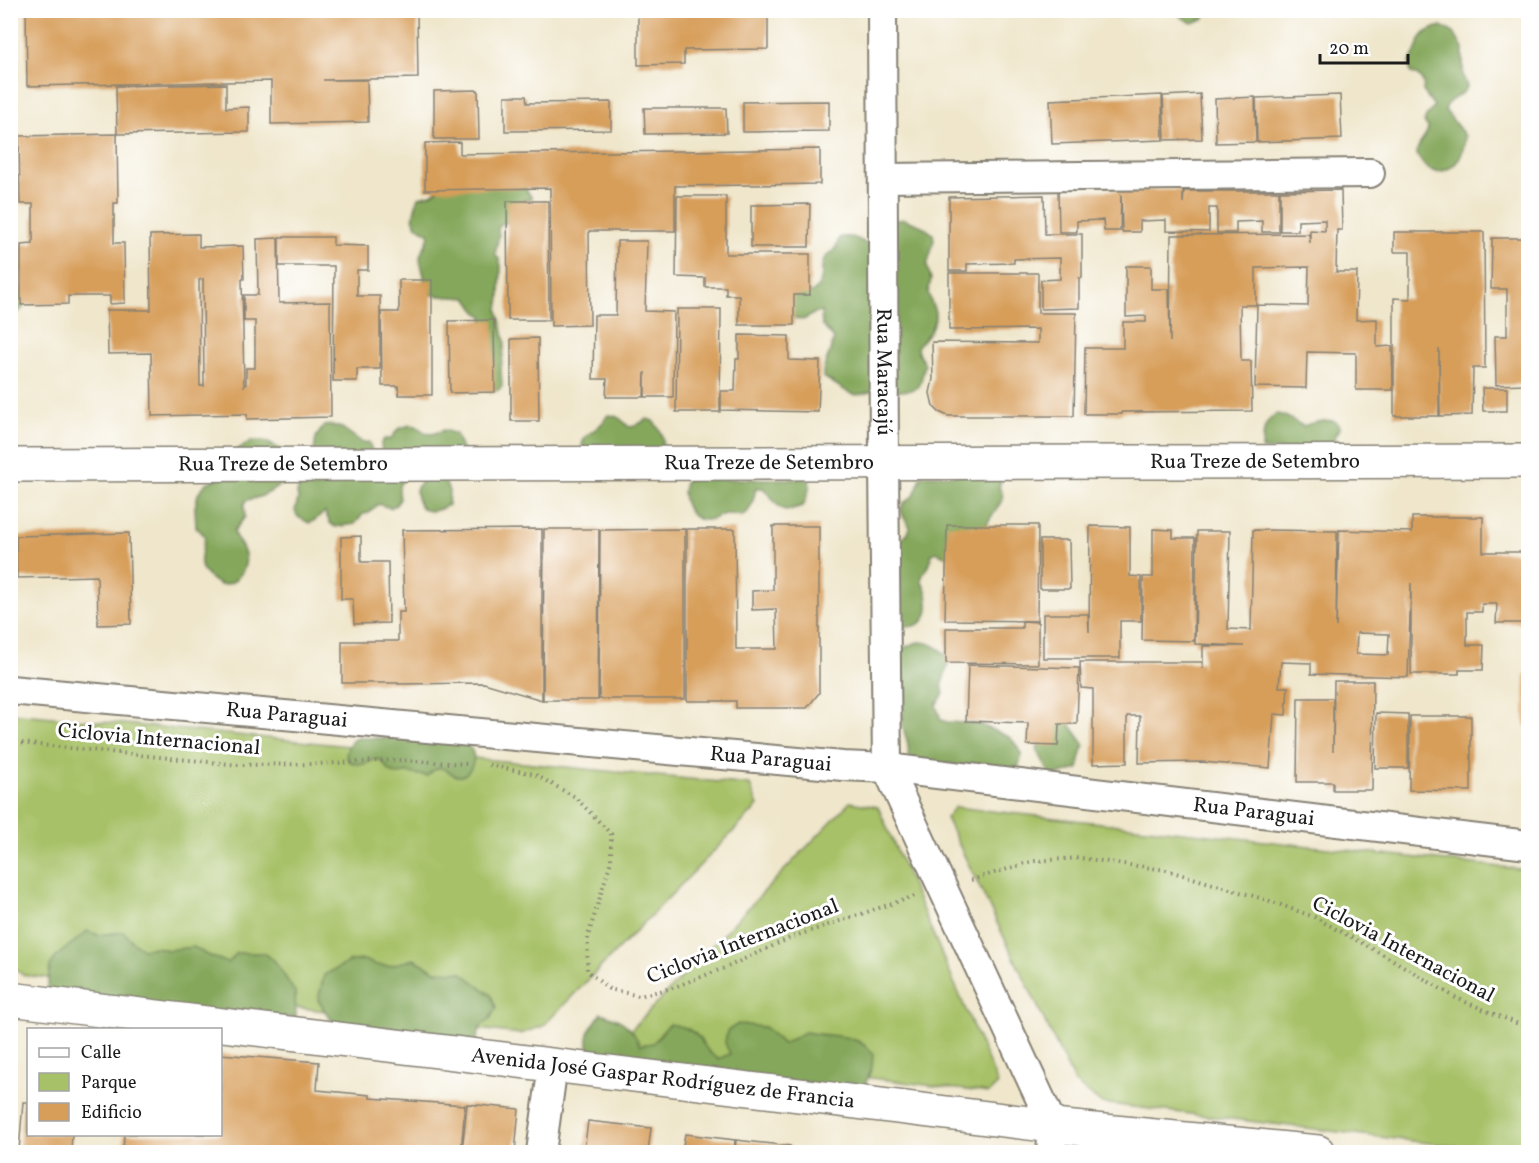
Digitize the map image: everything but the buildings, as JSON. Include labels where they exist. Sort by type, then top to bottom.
[{"type":"main road","name":"Rua Treze de Setembro","points":[[10,465],[1528,461]]},
{"type":"main road","name":"Avenida José Gaspar Rodríguez de Francia","points":[[10,999],[553,1065],[1052,1139],[1318,1152]]},
{"type":"street","name":"Rua Maracajú","points":[[882,10],[887,768]]},
{"type":"street","points":[[883,178],[1370,173]]},
{"type":"street","name":"Rua Paraguai","points":[[10,690],[843,766],[887,768],[1528,845]]},
{"type":"street","points":[[887,768],[1052,1139]]},
{"type":"street","points":[[541,1152],[553,1065]]},
{"type":"path","name":"Ciclovia Internacional","points":[[10,742],[238,765],[398,760],[476,764]]},
{"type":"path","name":"Ciclovia Internacional","points":[[487,765],[534,774],[575,797],[611,834],[611,861],[588,936],[587,971],[609,989],[639,996],[672,988],[727,967],[792,936],[942,888],[1034,861],[1080,858],[1166,870],[1270,901],[1314,917],[1456,998],[1528,1028]]},
{"type":"green space","points":[[1178,11],[1207,11],[1204,19],[1192,23],[1181,17]]},
{"type":"green space","points":[[1441,26],[1454,33],[1463,49],[1463,75],[1467,87],[1447,105],[1445,110],[1465,136],[1464,148],[1455,164],[1446,170],[1435,171],[1425,166],[1417,152],[1428,131],[1424,122],[1434,106],[1423,91],[1422,79],[1411,73],[1410,65],[1423,36]]},
{"type":"green space","points":[[442,187],[525,188],[532,198],[515,203],[513,221],[501,224],[498,229],[495,254],[501,265],[498,310],[505,342],[501,368],[502,387],[494,392],[485,391],[483,316],[467,298],[430,294],[424,283],[420,258],[429,233],[415,223],[414,214],[419,197],[431,194]]},
{"type":"green space","points":[[904,219],[922,226],[933,234],[934,240],[927,266],[931,279],[928,293],[935,312],[935,319],[930,331],[917,347],[925,364],[921,379],[915,389],[852,394],[823,377],[834,339],[822,325],[821,312],[798,320],[789,312],[782,300],[806,290],[812,293],[817,288],[823,262],[835,248],[839,238],[853,238],[873,249],[892,221]]},
{"type":"green space","points":[[11,235],[24,249],[26,263],[19,272],[17,285],[24,295],[23,308],[11,319]]},
{"type":"green space","points":[[1276,414],[1284,415],[1304,426],[1315,422],[1337,422],[1340,427],[1334,437],[1336,443],[1330,454],[1262,449],[1266,425]]},
{"type":"green space","points":[[608,415],[617,417],[629,427],[647,419],[653,421],[663,438],[660,449],[582,448],[586,437]]},
{"type":"green space","points":[[410,425],[426,433],[432,434],[444,430],[456,434],[464,455],[444,479],[449,491],[448,505],[431,511],[423,509],[416,492],[421,481],[418,476],[412,474],[400,484],[400,499],[396,505],[390,508],[378,504],[369,513],[363,514],[355,524],[335,527],[330,523],[325,512],[309,523],[298,517],[295,511],[297,493],[301,482],[311,473],[316,437],[324,426],[342,428],[363,443],[369,442],[373,454],[382,451],[381,444],[384,439],[391,439],[398,429]]},
{"type":"green space","points":[[251,441],[264,441],[282,450],[289,474],[271,492],[247,500],[244,504],[245,517],[234,531],[245,555],[244,568],[232,582],[220,585],[206,574],[201,565],[205,536],[196,527],[195,507],[198,494],[206,483],[218,478],[229,455]]},
{"type":"green space","points":[[922,475],[1003,475],[999,487],[1003,499],[989,520],[985,531],[947,557],[936,552],[931,555],[930,563],[922,579],[927,595],[927,614],[922,622],[908,627],[895,623],[897,542],[908,533],[910,527],[901,509],[904,503],[914,495]]},
{"type":"green space","points":[[687,479],[809,479],[810,486],[804,505],[795,508],[783,509],[763,488],[756,488],[751,506],[745,514],[740,516],[726,514],[704,520],[692,515],[685,504],[683,491]]},
{"type":"green space","points":[[920,642],[938,647],[949,661],[942,684],[944,694],[936,705],[941,720],[979,724],[1009,737],[1021,753],[1016,772],[911,760],[902,725],[904,710],[900,705],[896,649]]},
{"type":"green space","points":[[11,713],[750,785],[758,806],[543,1026],[520,1034],[23,975],[11,966]]},
{"type":"green space","points":[[1060,721],[1069,723],[1084,744],[1078,769],[1051,777],[1037,749],[1049,727]]},
{"type":"green space","points":[[359,738],[461,738],[468,745],[474,757],[470,769],[460,776],[441,768],[427,776],[408,773],[395,774],[389,771],[382,761],[376,759],[364,764],[350,762],[346,757],[348,747],[353,740]]},
{"type":"green space","points":[[850,802],[878,807],[998,1084],[989,1093],[628,1047],[625,1036]]},
{"type":"green space","points":[[955,807],[1528,870],[1528,1152],[1502,1152],[1101,1103],[1075,1083],[946,818]]},
{"type":"green space","points":[[87,931],[98,935],[124,932],[143,949],[156,947],[168,950],[194,947],[228,963],[237,953],[263,953],[274,960],[295,992],[296,1017],[94,1023],[83,1027],[47,993],[50,966],[57,956]]},
{"type":"green space","points":[[414,959],[436,971],[461,972],[491,995],[496,1008],[490,1019],[481,1026],[473,1050],[400,1032],[389,1027],[376,1029],[341,1027],[331,1020],[318,1000],[324,975],[351,961],[364,960],[376,965],[389,966]]},
{"type":"green space","points":[[601,1013],[625,1024],[633,1032],[640,1045],[653,1043],[669,1024],[684,1027],[696,1034],[709,1052],[718,1059],[730,1054],[725,1043],[727,1031],[738,1024],[764,1027],[783,1044],[805,1032],[851,1039],[859,1042],[873,1054],[872,1067],[862,1093],[599,1070],[588,1046],[588,1033]]}]
